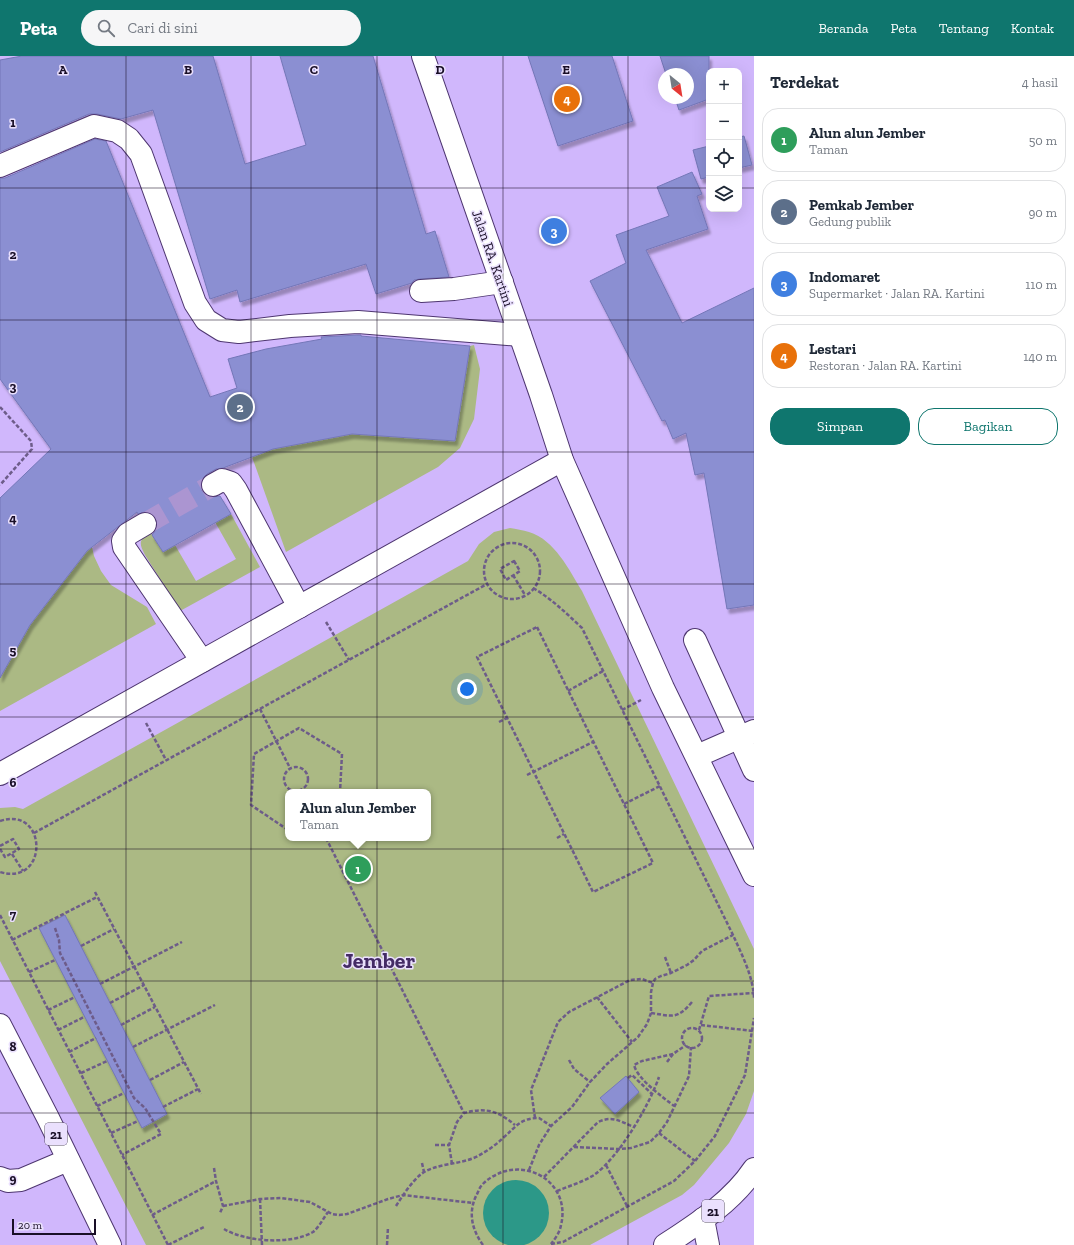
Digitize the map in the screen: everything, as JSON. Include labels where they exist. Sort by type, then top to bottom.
[{"type":"main road","name":"Jalan RA. Kartini","points":[[423,56],[562,460],[663,688],[754,875]]},
{"type":"main road","points":[[0,166],[94,126],[118,131],[129,139],[141,154],[194,303],[206,320],[222,330],[239,332],[290,326],[358,322],[520,335]]},
{"type":"main road","points":[[421,291],[454,289],[502,282]]},
{"type":"main road","points":[[0,774],[562,460]]},
{"type":"main road","points":[[213,485],[222,480],[231,483],[236,490],[299,607]]},
{"type":"main road","points":[[144,524],[128,534],[123,541],[124,547],[202,661]]},
{"type":"main road","points":[[695,640],[747,734],[754,770]]},
{"type":"main road","points":[[697,756],[747,734]]},
{"type":"main road","name":"21","points":[[0,1025],[68,1160],[104,1244]]},
{"type":"main road","points":[[0,1178],[8,1181],[21,1180],[68,1160]]},
{"type":"main road","name":"21","points":[[665,1245],[724,1203],[752,1173]]},
{"type":"main road","points":[[703,1219],[708,1245]]},
{"type":"path","points":[[0,407],[31,441],[32,449],[0,485]]},
{"type":"path","points":[[509,543],[520,544],[529,549],[536,557],[540,568],[538,579],[533,588],[525,595],[515,598],[504,598],[494,592],[487,584],[484,574],[485,563],[490,553],[498,546],[509,543]]},
{"type":"path","points":[[514,561],[520,571],[513,576],[506,580],[500,569],[514,561]]},
{"type":"path","points":[[513,576],[525,595]]},
{"type":"path","points":[[34,833],[487,584]]},
{"type":"path","points":[[533,588],[562,608],[582,628],[733,935],[748,969],[754,998]]},
{"type":"path","points":[[537,627],[568,691],[653,863],[593,892],[477,657],[537,627]]},
{"type":"path","points":[[330,628],[348,660]]},
{"type":"path","points":[[568,691],[603,672]]},
{"type":"path","points":[[260,709],[290,768]]},
{"type":"path","points":[[499,722],[507,718]]},
{"type":"path","points":[[148,727],[166,760]]},
{"type":"path","points":[[285,828],[251,805],[254,754],[299,728],[342,754],[340,789]]},
{"type":"path","points":[[527,775],[593,742]]},
{"type":"path","points":[[289,789],[287,788],[283,781],[285,773],[290,768],[298,766],[305,770],[309,777],[307,785],[304,789]]},
{"type":"path","points":[[624,804],[660,786]]},
{"type":"path","points":[[0,821],[6,819],[18,820],[27,825],[34,833],[37,843],[36,854],[31,864],[23,871],[13,874],[0,874]]},
{"type":"path","points":[[556,838],[564,834]]},
{"type":"path","points":[[13,838],[19,849],[5,858],[0,848],[13,838]]},
{"type":"path","points":[[328,841],[464,1113]]},
{"type":"path","points":[[12,854],[23,871]]},
{"type":"path","points":[[95,892],[201,1094]]},
{"type":"path","points":[[12,940],[97,897]]},
{"type":"path","points":[[0,915],[168,1245],[204,1228]]},
{"type":"path","points":[[55,928],[60,940],[60,953],[134,1098],[145,1108],[161,1134],[122,1155]]},
{"type":"path","points":[[81,946],[114,929]]},
{"type":"path","points":[[529,1170],[539,1145],[551,1126],[572,1107],[590,1082],[607,1064],[632,1042],[647,1024],[651,1013],[652,983],[655,979],[671,974],[687,965],[702,951],[733,935]]},
{"type":"path","points":[[100,984],[182,942]]},
{"type":"path","points":[[665,957],[671,974]]},
{"type":"path","points":[[29,972],[55,960]]},
{"type":"path","points":[[535,1118],[532,1090],[558,1022],[570,1012],[630,980],[642,979],[652,983]]},
{"type":"path","points":[[110,1003],[144,985]]},
{"type":"path","points":[[699,1030],[710,996],[754,993]]},
{"type":"path","points":[[48,1010],[75,997]]},
{"type":"path","points":[[597,997],[632,1042]]},
{"type":"path","points":[[651,1013],[676,1016],[684,1012],[692,1002]]},
{"type":"path","points":[[133,1047],[215,1005]]},
{"type":"path","points":[[121,1025],[155,1007]]},
{"type":"path","points":[[58,1030],[84,1017]]},
{"type":"path","points":[[551,1245],[563,1242],[674,1181],[695,1161],[715,1136],[745,1075],[754,1018]]},
{"type":"path","points":[[701,1025],[753,1031]]},
{"type":"path","points":[[693,1028],[699,1030],[702,1035],[698,1046],[691,1048],[686,1045],[683,1040],[683,1034],[687,1029],[693,1028]]},
{"type":"path","points":[[69,1052],[96,1038]]},
{"type":"path","points":[[667,1062],[673,1054],[686,1045]]},
{"type":"path","points":[[574,1147],[618,1149],[640,1146],[650,1142],[667,1122],[689,1076],[691,1048]]},
{"type":"path","points":[[673,1054],[642,1061],[634,1065],[638,1073],[654,1090],[674,1106]]},
{"type":"path","points":[[569,1060],[574,1069],[590,1082]]},
{"type":"path","points":[[81,1074],[107,1061]]},
{"type":"path","points":[[150,1080],[184,1062]]},
{"type":"path","points":[[628,1078],[632,1074],[652,1094]]},
{"type":"path","points":[[557,1191],[593,1175],[606,1165],[634,1127],[654,1090],[659,1077]]},
{"type":"path","points":[[163,1107],[198,1089]]},
{"type":"path","points":[[97,1106],[124,1093]]},
{"type":"path","points":[[452,1164],[449,1145],[457,1122],[464,1113],[483,1109],[495,1112],[505,1117],[515,1125]]},
{"type":"path","points":[[396,1206],[413,1182],[424,1172],[441,1166],[466,1161],[478,1156],[503,1138],[515,1125],[524,1120],[539,1118],[551,1126]]},
{"type":"path","points":[[544,1177],[598,1122],[607,1118],[612,1118],[634,1127]]},
{"type":"path","points":[[111,1133],[138,1120]]},
{"type":"path","points":[[659,1133],[695,1161]]},
{"type":"path","points":[[435,1145],[449,1145]]},
{"type":"path","points":[[422,1164],[424,1172]]},
{"type":"path","points":[[606,1165],[627,1206]]},
{"type":"path","points":[[214,1168],[223,1206],[220,1213]]},
{"type":"path","points":[[483,1245],[477,1236],[471,1220],[473,1203],[481,1185],[494,1175],[512,1169],[529,1170],[544,1177],[557,1191],[563,1209],[561,1226],[551,1245]]},
{"type":"path","points":[[152,1215],[216,1181]]},
{"type":"path","points":[[223,1206],[260,1198],[281,1198],[310,1202],[332,1214],[347,1214],[403,1195],[473,1203]]},
{"type":"path","points":[[260,1198],[263,1244]]},
{"type":"path","points":[[224,1229],[232,1234],[263,1244],[294,1241],[309,1235],[318,1228],[328,1212]]},
{"type":"path","points":[[387,1245],[388,1227]]},
{"type":"shaded area","points":[[474,345],[480,369],[474,419],[460,448],[438,467],[286,552],[252,457],[273,449],[352,434],[455,441],[470,346]]},
{"type":"shaded area","points":[[231,514],[260,567],[180,611],[145,555],[141,547],[142,539],[149,530],[163,552],[175,545],[196,581],[236,559],[215,522]]},
{"type":"shaded area","points":[[510,528],[527,531],[538,536],[554,549],[572,574],[582,591],[754,949],[754,1091],[746,1114],[729,1143],[694,1185],[682,1195],[590,1245],[146,1245],[0,961],[0,808],[15,807],[23,809],[468,561],[479,544],[494,532]]},
{"type":"shaded area","points":[[92,547],[94,556],[101,571],[111,585],[147,607],[156,624],[0,711],[0,678],[30,625],[87,551]]},
{"type":"shaded area","points":[[516,1180],[529,1183],[539,1190],[546,1200],[549,1213],[546,1226],[539,1236],[529,1243],[516,1246],[503,1243],[493,1236],[486,1226],[483,1213],[486,1200],[493,1190],[503,1183]]},
{"type":"building","points":[[22,56],[213,56],[245,164],[306,145],[280,56],[373,56],[426,234],[435,231],[449,277],[414,280],[412,283],[376,294],[366,264],[240,302],[237,290],[210,299],[153,110],[121,119],[97,114],[89,114],[0,152],[0,60]]},
{"type":"building","points":[[528,56],[612,56],[633,121],[558,146]]},
{"type":"building","points":[[660,56],[709,56],[709,68],[706,68],[706,100],[679,110],[677,104],[694,104],[694,68],[664,68]]},
{"type":"building","points":[[742,136],[744,136],[752,165],[742,167],[742,140]]},
{"type":"building","points":[[95,139],[106,141],[210,397],[237,388],[228,359],[266,349],[322,339],[321,337],[361,335],[470,346],[455,441],[352,434],[273,449],[223,468],[216,469],[202,479],[202,491],[207,496],[220,496],[231,514],[163,552],[152,535],[156,530],[156,517],[151,513],[145,512],[138,514],[137,512],[87,551],[30,625],[0,678],[0,498],[51,449],[0,379],[0,178],[5,178]]},
{"type":"building","points":[[706,147],[706,178],[701,179],[693,150]]},
{"type":"building","points":[[692,172],[702,194],[697,196],[708,229],[646,250],[682,323],[754,288],[754,605],[727,609],[704,473],[695,475],[686,433],[673,439],[665,420],[662,421],[590,281],[626,263],[616,235],[669,216],[657,187]]},
{"type":"building","points":[[65,915],[167,1114],[142,1128],[39,928]]},
{"type":"building","points":[[626,1076],[639,1092],[615,1114],[600,1098]]},
{"type":"tunnel","points":[[145,524],[213,485]]},
{"type":"place","name":"Lestari","points":[[567,99]]},
{"type":"place","name":"Indomaret","points":[[554,231]]},
{"type":"place","name":"Pemkab Jember","points":[[240,407]]},
{"type":"place","name":"Alun alun Jember","points":[[358,869]]},
{"type":"district","name":"Jember","points":[[379,960]]}]
